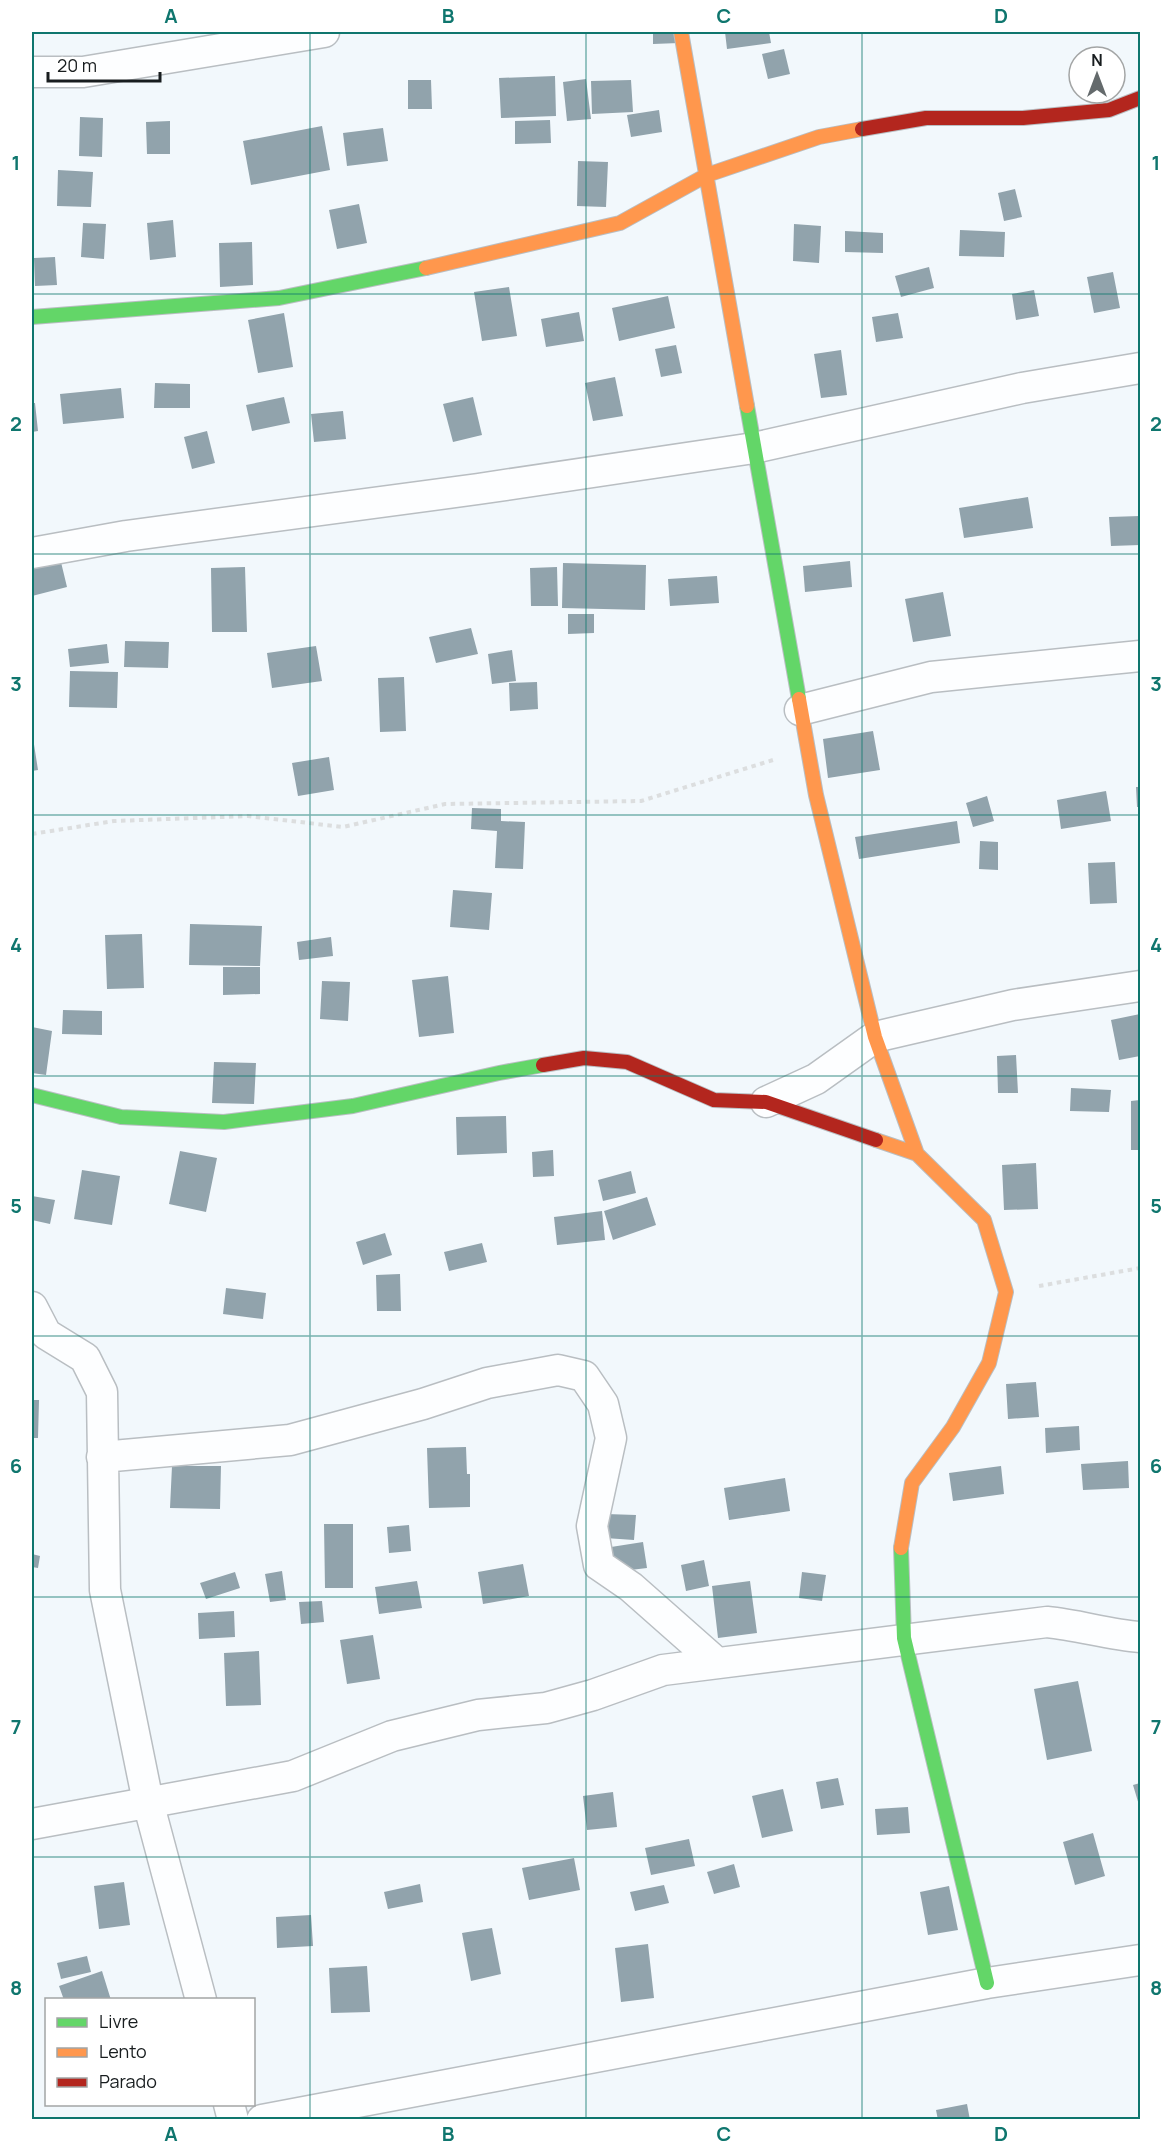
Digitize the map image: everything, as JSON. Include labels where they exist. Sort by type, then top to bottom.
[{"type":"street","points":[[32,72],[83,72],[324,32]]},
{"type":"street","points":[[681,32],[816,795],[875,1037],[917,1154]]},
{"type":"street","points":[[32,317],[279,298],[477,257],[620,223],[707,175],[819,137],[926,118],[1023,118],[1109,110],[1140,98]]},
{"type":"street","points":[[32,554],[126,536],[478,489],[754,448],[1022,388],[1140,369]]},
{"type":"street","points":[[800,710],[931,677],[1140,656]]},
{"type":"street","points":[[766,1102],[816,1079],[875,1037],[1013,1005],[1140,986]]},
{"type":"street","points":[[32,1095],[121,1117],[224,1122],[353,1106],[499,1073],[584,1058],[627,1062],[714,1100],[766,1102],[917,1154],[984,1220],[1006,1292],[989,1363],[952,1427],[912,1483],[901,1549],[904,1638],[987,1983]]},
{"type":"street","points":[[32,1307],[39,1334],[85,1358],[102,1392],[105,1590],[148,1802],[200,1998]]},
{"type":"street","points":[[102,1457],[290,1440],[423,1404],[487,1383],[558,1370],[584,1376],[603,1404],[611,1438],[592,1526],[599,1564],[631,1587],[717,1663]]},
{"type":"street","points":[[32,1824],[293,1776],[392,1736],[478,1715],[546,1708],[593,1695],[663,1670],[904,1638],[1047,1622],[1078,1625],[1114,1635],[1140,1637]]},
{"type":"street","points":[[262,2120],[987,1983],[1140,1960]]},
{"type":"path","points":[[32,834],[114,821],[248,816],[342,827],[445,804],[640,801],[808,749]]},
{"type":"path","points":[[1006,1292],[1140,1268]]},
{"type":"building","points":[[653,32],[678,32],[679,43],[653,44]]},
{"type":"building","points":[[725,32],[769,32],[771,43],[727,49]]},
{"type":"building","points":[[784,49],[790,74],[768,79],[762,54]]},
{"type":"building","points":[[555,76],[556,116],[501,118],[499,78]]},
{"type":"building","points":[[586,79],[591,119],[567,121],[563,82]]},
{"type":"building","points":[[408,80],[431,80],[432,109],[408,109]]},
{"type":"building","points":[[631,80],[633,112],[592,114],[591,81]]},
{"type":"building","points":[[659,110],[662,132],[631,137],[627,115]]},
{"type":"building","points":[[80,117],[103,118],[102,157],[79,156]]},
{"type":"building","points":[[550,120],[551,143],[515,144],[515,121]]},
{"type":"building","points":[[170,121],[170,154],[147,154],[146,122]]},
{"type":"building","points":[[322,126],[330,170],[251,185],[243,141]]},
{"type":"building","points":[[383,128],[388,161],[347,166],[343,133]]},
{"type":"building","points":[[578,161],[608,162],[606,207],[577,206]]},
{"type":"building","points":[[58,170],[93,172],[91,207],[57,206]]},
{"type":"building","points":[[1015,189],[1022,217],[1004,221],[998,193]]},
{"type":"building","points":[[359,204],[367,243],[337,249],[329,210]]},
{"type":"building","points":[[173,220],[176,257],[150,260],[147,223]]},
{"type":"building","points":[[83,223],[106,224],[104,259],[81,257]]},
{"type":"building","points":[[794,224],[821,226],[819,263],[793,261]]},
{"type":"building","points":[[960,230],[1005,232],[1004,257],[959,256]]},
{"type":"building","points":[[845,231],[883,233],[883,253],[845,252]]},
{"type":"building","points":[[252,242],[253,285],[220,287],[219,243]]},
{"type":"building","points":[[55,257],[57,285],[35,286],[34,258]]},
{"type":"building","points":[[929,267],[934,288],[901,297],[895,276]]},
{"type":"building","points":[[1113,272],[1120,308],[1094,313],[1087,277]]},
{"type":"building","points":[[509,287],[517,336],[482,341],[474,292]]},
{"type":"building","points":[[1034,290],[1039,316],[1016,320],[1012,294]]},
{"type":"building","points":[[668,296],[675,328],[619,341],[612,308]]},
{"type":"building","points":[[579,312],[584,341],[546,347],[541,319]]},
{"type":"building","points":[[284,313],[293,367],[258,373],[248,320]]},
{"type":"building","points":[[898,313],[903,338],[876,342],[872,317]]},
{"type":"building","points":[[676,345],[682,373],[661,377],[655,349]]},
{"type":"building","points":[[841,350],[847,395],[821,398],[814,354]]},
{"type":"building","points":[[615,377],[623,416],[593,421],[585,383]]},
{"type":"building","points":[[155,383],[190,384],[190,408],[154,408]]},
{"type":"building","points":[[121,388],[124,418],[63,424],[60,394]]},
{"type":"building","points":[[284,397],[290,423],[252,431],[246,405]]},
{"type":"building","points":[[473,397],[482,435],[453,442],[443,404]]},
{"type":"building","points":[[32,403],[35,403],[38,431],[32,432]]},
{"type":"building","points":[[343,411],[346,439],[314,442],[311,414]]},
{"type":"building","points":[[207,431],[215,463],[192,469],[184,437]]},
{"type":"building","points":[[1028,497],[1033,528],[964,538],[959,508]]},
{"type":"building","points":[[1140,516],[1140,545],[1111,546],[1109,517]]},
{"type":"building","points":[[60,558],[67,587],[32,596],[32,565]]},
{"type":"building","points":[[850,561],[852,587],[805,592],[803,566]]},
{"type":"building","points":[[563,563],[646,565],[645,610],[562,608]]},
{"type":"building","points":[[245,567],[247,632],[212,632],[211,568]]},
{"type":"building","points":[[557,567],[558,606],[531,606],[530,568]]},
{"type":"building","points":[[717,576],[719,603],[670,606],[668,579]]},
{"type":"building","points":[[943,592],[951,636],[913,642],[905,599]]},
{"type":"building","points":[[568,614],[594,614],[594,633],[568,634]]},
{"type":"building","points":[[471,628],[478,654],[436,663],[429,637]]},
{"type":"building","points":[[125,641],[169,642],[168,668],[124,667]]},
{"type":"building","points":[[107,644],[109,663],[70,667],[68,649]]},
{"type":"building","points":[[316,646],[322,681],[272,688],[267,653]]},
{"type":"building","points":[[512,650],[516,681],[492,684],[488,654]]},
{"type":"building","points":[[70,671],[118,672],[117,708],[69,707]]},
{"type":"building","points":[[404,677],[406,731],[380,732],[378,678]]},
{"type":"building","points":[[537,682],[538,709],[510,711],[509,683]]},
{"type":"building","points":[[873,731],[880,770],[828,778],[823,739]]},
{"type":"building","points":[[32,739],[38,770],[32,771]]},
{"type":"building","points":[[329,757],[334,790],[298,796],[292,763]]},
{"type":"building","points":[[1136,787],[1140,787],[1140,807],[1137,807]]},
{"type":"building","points":[[1106,791],[1111,821],[1061,829],[1057,800]]},
{"type":"building","points":[[987,796],[994,821],[973,827],[966,803]]},
{"type":"building","points":[[472,808],[501,809],[501,821],[525,822],[523,869],[495,868],[497,831],[471,829]]},
{"type":"building","points":[[957,821],[960,843],[859,859],[855,837]]},
{"type":"building","points":[[980,841],[998,842],[998,870],[979,869]]},
{"type":"building","points":[[1115,862],[1117,903],[1090,904],[1088,863]]},
{"type":"building","points":[[453,890],[492,893],[489,930],[450,927]]},
{"type":"building","points":[[190,924],[262,926],[260,966],[189,965]]},
{"type":"building","points":[[142,934],[144,988],[107,989],[105,935]]},
{"type":"building","points":[[331,937],[333,956],[299,960],[297,942]]},
{"type":"building","points":[[223,967],[260,967],[260,994],[223,995]]},
{"type":"building","points":[[448,976],[454,1033],[419,1037],[412,980]]},
{"type":"building","points":[[322,981],[350,982],[348,1021],[320,1019]]},
{"type":"building","points":[[63,1010],[102,1011],[102,1035],[62,1034]]},
{"type":"building","points":[[1140,1014],[1140,1056],[1119,1060],[1111,1020]]},
{"type":"building","points":[[32,1027],[52,1031],[46,1075],[32,1073]]},
{"type":"building","points":[[1016,1055],[1018,1093],[998,1093],[997,1056]]},
{"type":"building","points":[[214,1062],[256,1063],[254,1104],[212,1103]]},
{"type":"building","points":[[1071,1088],[1111,1090],[1109,1112],[1070,1111]]},
{"type":"building","points":[[1140,1100],[1140,1150],[1131,1150],[1131,1101]]},
{"type":"building","points":[[506,1116],[507,1153],[457,1155],[456,1117]]},
{"type":"building","points":[[553,1150],[554,1176],[533,1177],[532,1152]]},
{"type":"building","points":[[180,1151],[217,1158],[206,1212],[169,1204]]},
{"type":"building","points":[[1036,1163],[1038,1209],[1004,1210],[1002,1165]]},
{"type":"building","points":[[82,1170],[120,1176],[112,1225],[74,1219]]},
{"type":"building","points":[[631,1171],[636,1193],[603,1201],[598,1180]]},
{"type":"building","points":[[32,1196],[55,1200],[50,1224],[32,1220]]},
{"type":"building","points":[[647,1197],[656,1225],[613,1240],[604,1211]]},
{"type":"building","points":[[602,1211],[605,1240],[557,1245],[554,1217]]},
{"type":"building","points":[[385,1233],[392,1255],[363,1265],[356,1242]]},
{"type":"building","points":[[482,1243],[487,1262],[449,1271],[444,1252]]},
{"type":"building","points":[[400,1274],[401,1311],[377,1311],[376,1275]]},
{"type":"building","points":[[226,1288],[266,1293],[263,1319],[223,1314]]},
{"type":"building","points":[[1036,1382],[1039,1417],[1008,1419],[1006,1384]]},
{"type":"building","points":[[32,1400],[39,1400],[38,1438],[32,1438]]},
{"type":"building","points":[[1079,1426],[1080,1450],[1046,1453],[1045,1428]]},
{"type":"building","points":[[466,1447],[467,1474],[470,1474],[470,1507],[429,1508],[427,1448]]},
{"type":"building","points":[[1128,1461],[1129,1488],[1083,1490],[1081,1464]]},
{"type":"building","points":[[172,1466],[221,1466],[220,1509],[170,1508]]},
{"type":"building","points":[[1001,1466],[1004,1494],[953,1501],[949,1473]]},
{"type":"building","points":[[785,1478],[790,1511],[729,1520],[724,1488]]},
{"type":"building","points":[[606,1514],[636,1515],[634,1540],[605,1538]]},
{"type":"building","points":[[324,1524],[353,1524],[353,1588],[325,1588]]},
{"type":"building","points":[[409,1525],[411,1551],[389,1553],[387,1527]]},
{"type":"building","points":[[643,1542],[647,1568],[614,1572],[611,1547]]},
{"type":"building","points":[[32,1554],[40,1556],[38,1568],[32,1567]]},
{"type":"building","points":[[704,1560],[709,1586],[686,1591],[681,1565]]},
{"type":"building","points":[[523,1564],[529,1596],[483,1604],[478,1572]]},
{"type":"building","points":[[282,1571],[286,1600],[270,1602],[265,1574]]},
{"type":"building","points":[[235,1572],[240,1588],[206,1599],[200,1583]]},
{"type":"building","points":[[802,1572],[826,1575],[822,1601],[799,1598]]},
{"type":"building","points":[[417,1581],[422,1608],[379,1614],[375,1587]]},
{"type":"building","points":[[750,1581],[757,1633],[718,1638],[712,1586]]},
{"type":"building","points":[[322,1601],[324,1622],[301,1624],[299,1602]]},
{"type":"building","points":[[234,1611],[235,1637],[199,1639],[198,1613]]},
{"type":"building","points":[[373,1635],[380,1679],[347,1684],[340,1640]]},
{"type":"building","points":[[259,1651],[261,1705],[226,1706],[224,1653]]},
{"type":"building","points":[[1078,1681],[1092,1751],[1047,1760],[1034,1689]]},
{"type":"building","points":[[838,1778],[844,1805],[821,1809],[816,1782]]},
{"type":"building","points":[[1140,1783],[1140,1805],[1139,1805],[1133,1785]]},
{"type":"building","points":[[783,1789],[793,1831],[762,1838],[752,1796]]},
{"type":"building","points":[[613,1792],[617,1827],[587,1830],[583,1796]]},
{"type":"building","points":[[908,1807],[910,1833],[877,1835],[875,1809]]},
{"type":"building","points":[[1093,1833],[1105,1876],[1075,1885],[1063,1842]]},
{"type":"building","points":[[689,1839],[695,1866],[651,1875],[645,1848]]},
{"type":"building","points":[[574,1858],[580,1890],[529,1900],[522,1868]]},
{"type":"building","points":[[734,1864],[740,1887],[714,1894],[707,1872]]},
{"type":"building","points":[[124,1882],[130,1925],[99,1929],[94,1886]]},
{"type":"building","points":[[420,1884],[423,1902],[388,1909],[384,1892]]},
{"type":"building","points":[[664,1885],[669,1903],[635,1911],[630,1892]]},
{"type":"building","points":[[949,1886],[958,1930],[928,1935],[920,1892]]},
{"type":"building","points":[[311,1915],[313,1946],[277,1948],[276,1917]]},
{"type":"building","points":[[492,1928],[501,1974],[471,1981],[462,1933]]},
{"type":"building","points":[[648,1944],[654,1998],[621,2002],[615,1948]]},
{"type":"building","points":[[87,1956],[91,1972],[61,1979],[57,1963]]},
{"type":"building","points":[[367,1966],[370,2012],[331,2013],[329,1968]]},
{"type":"building","points":[[102,1971],[110,1998],[63,1998],[59,1986]]},
{"type":"building","points":[[967,2104],[970,2120],[938,2120],[936,2110]]},
{"type":"traffic: fast","points":[[32,317],[279,298],[426,268]]},
{"type":"traffic: fast","points":[[747,406],[799,699]]},
{"type":"traffic: fast","points":[[32,1095],[121,1117],[224,1122],[353,1106],[543,1065]]},
{"type":"traffic: fast","points":[[901,1548],[904,1638],[987,1983]]},
{"type":"traffic: slow","points":[[681,32],[747,406]]},
{"type":"traffic: slow","points":[[426,268],[620,223],[707,175],[819,137],[862,129]]},
{"type":"traffic: slow","points":[[799,699],[816,795],[875,1037],[917,1154]]},
{"type":"traffic: slow","points":[[876,1140],[917,1154],[984,1220],[1006,1292],[989,1363],[953,1427],[912,1483],[901,1548]]},
{"type":"traffic: jam","points":[[862,129],[926,118],[1023,118],[1109,110],[1140,98]]},
{"type":"traffic: jam","points":[[543,1065],[584,1058],[627,1062],[714,1100],[766,1102],[876,1140]]}]
